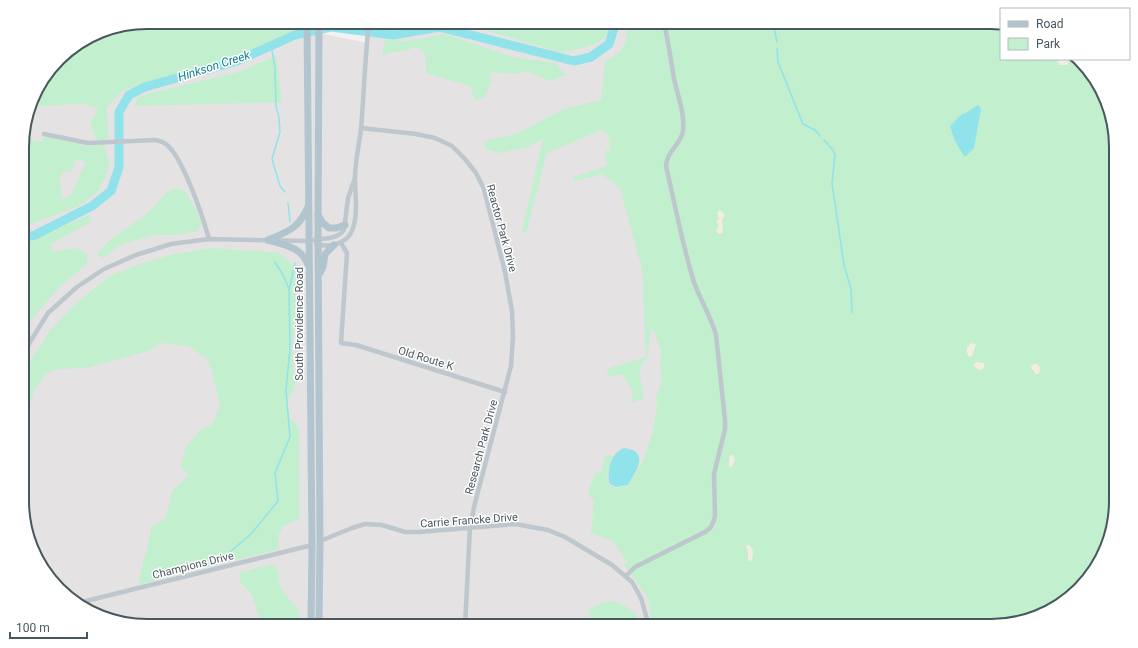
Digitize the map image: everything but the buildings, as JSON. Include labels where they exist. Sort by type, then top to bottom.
[{"type":"main road","name":"South Providence Road","points":[[307,29],[310,240],[311,619]]},
{"type":"main road","name":"South Providence Road","points":[[319,29],[318,277],[320,619]]},
{"type":"main road","points":[[268,240],[291,231],[297,226],[309,206]]},
{"type":"main road","points":[[318,214],[322,223],[330,228],[345,225]]},
{"type":"main road","points":[[268,240],[288,246],[303,254],[310,271]]},
{"type":"main road","points":[[318,277],[323,267],[325,254],[337,244]]},
{"type":"street","points":[[318,242],[337,237],[344,230],[348,198],[355,178],[361,128],[368,29]]},
{"type":"street","points":[[626,576],[636,567],[705,532],[710,528],[715,516],[714,474],[726,420],[714,326],[698,295],[666,166],[666,159],[669,153],[680,140],[683,133],[683,118],[674,80],[665,29]]},
{"type":"street","name":"Reactor Park Drive","points":[[361,128],[416,134],[435,138],[452,146],[476,173],[484,189],[505,272],[512,311],[513,336],[511,366],[505,392]]},
{"type":"street","points":[[44,134],[96,144],[156,140],[162,141],[173,151],[188,181],[204,220],[209,239]]},
{"type":"street","points":[[29,345],[48,314],[77,287],[104,269],[136,255],[171,244],[209,239],[310,240],[337,244],[351,233],[353,228],[357,196],[355,178]]},
{"type":"street","name":"Old Route K","points":[[337,244],[346,253],[341,343],[356,345],[505,392]]},
{"type":"street","name":"Research Park Drive","points":[[465,619],[470,527],[505,392]]},
{"type":"street","name":"Carrie Francke Drive","points":[[320,541],[365,524],[382,525],[405,532],[514,524],[548,530],[565,537],[582,547],[612,565],[626,576],[632,582],[641,598],[647,619]]},
{"type":"street","name":"Champions Drive","points":[[86,602],[312,545]]},
{"type":"shaded area","points":[[300,29],[368,43],[370,29],[991,29],[1000,30],[1000,60],[1070,60],[1085,75],[1100,102],[1107,124],[1109,139],[1109,509],[1103,539],[1085,573],[1063,595],[1050,603],[1022,615],[999,619],[147,619],[116,615],[102,610],[75,595],[58,579],[45,560],[33,532],[30,516],[29,147],[33,116],[41,95],[53,75],[75,53],[109,35],[132,30]]},
{"type":"green space","points":[[147,29],[301,29],[301,31],[237,57],[144,83],[122,91],[106,108],[109,139],[97,141],[90,123],[98,110],[92,107],[81,104],[36,106],[41,95],[53,75],[69,58],[88,45],[109,35],[132,30]]},
{"type":"green space","points":[[482,29],[609,29],[600,41],[592,45],[575,50],[560,52]]},
{"type":"green space","points":[[627,30],[1000,30],[1000,60],[1070,60],[1085,75],[1103,109],[1109,139],[1109,509],[1103,539],[1093,560],[1085,573],[1063,595],[1036,610],[1022,615],[999,619],[652,619],[647,596],[624,565],[628,563],[613,541],[591,533],[594,502],[588,494],[595,473],[601,472],[605,456],[611,455],[612,457],[607,475],[609,485],[616,488],[628,486],[644,459],[653,431],[657,407],[656,397],[662,380],[660,366],[661,352],[654,329],[651,330],[647,358],[642,364],[639,372],[644,398],[633,402],[631,400],[633,393],[624,376],[619,374],[610,377],[608,374],[607,369],[646,357],[642,269],[620,188],[602,174],[575,181],[573,177],[607,166],[605,151],[611,150],[608,135],[601,130],[547,153],[526,232],[523,233],[522,231],[543,139],[527,147],[500,153],[486,149],[484,144],[488,140],[516,134],[564,109],[601,100],[605,62],[617,54],[624,46]]},
{"type":"green space","points":[[444,34],[514,57],[555,63],[566,75],[550,81],[526,71],[517,74],[492,72],[489,75],[491,82],[484,98],[475,100],[470,86],[426,73],[424,52],[418,48],[389,53],[382,56],[385,40],[410,41]]},
{"type":"green space","points":[[276,56],[282,102],[135,106],[137,99],[147,94],[239,72]]},
{"type":"green space","points":[[44,136],[89,146],[104,145],[110,165],[99,190],[81,205],[29,225],[30,139],[42,142]],"holes":[[[75,159],[86,162],[71,195],[60,199],[62,191],[59,178],[63,171],[68,172],[72,170]]]},
{"type":"green space","points":[[175,188],[185,191],[198,214],[201,224],[197,231],[178,235],[153,235],[120,245],[103,258],[97,254],[110,240],[148,213],[167,192]]},
{"type":"green space","points":[[89,215],[91,222],[51,244],[52,252],[76,248],[87,254],[87,264],[61,285],[29,324],[29,241]]},
{"type":"green space","points":[[211,248],[280,253],[295,268],[296,309],[292,350],[295,388],[287,402],[289,418],[299,427],[299,519],[283,526],[278,536],[279,549],[138,585],[152,526],[165,519],[173,490],[189,475],[180,466],[186,447],[200,430],[214,422],[220,405],[209,361],[189,346],[160,343],[149,351],[86,368],[56,369],[45,375],[34,390],[29,409],[29,363],[49,332],[74,305],[110,276],[140,264],[174,254]]},
{"type":"green space","points":[[272,564],[277,570],[282,590],[298,610],[298,619],[260,619],[252,595],[240,582],[239,573]]},
{"type":"green space","points":[[612,601],[622,605],[635,613],[640,619],[591,619],[589,609],[602,603]]},
{"type":"sand","points":[[1059,60],[1069,60],[1068,65],[1059,65]]},
{"type":"sand","points":[[720,210],[725,215],[722,220],[723,233],[719,234],[716,231],[719,226],[716,221],[719,219],[717,213]]},
{"type":"sand","points":[[974,343],[976,345],[972,356],[969,357],[967,348],[970,344]]},
{"type":"sand","points":[[976,362],[984,363],[984,368],[980,370],[975,367],[974,365]]},
{"type":"sand","points":[[1037,364],[1040,368],[1039,374],[1036,374],[1032,369],[1031,366]]},
{"type":"sand","points":[[731,455],[734,456],[735,460],[731,468],[729,466],[729,457]]},
{"type":"sand","points":[[747,545],[751,546],[753,552],[752,560],[750,561],[748,560]]},
{"type":"water","points":[[978,105],[981,108],[974,148],[966,156],[964,156],[955,141],[950,126],[962,114]]},
{"type":"water","points":[[625,448],[633,450],[637,454],[639,463],[628,485],[616,487],[610,484],[609,468],[616,453]]},
{"type":"waterway","name":"Hinkson Creek","points":[[29,236],[35,235],[92,206],[111,191],[119,167],[119,112],[129,95],[145,87],[237,61],[295,35],[322,29]]},
{"type":"waterway","name":"Hinkson Creek","points":[[346,29],[393,35],[428,29]]},
{"type":"waterway","name":"Hinkson Creek","points":[[447,29],[574,61],[591,57],[609,44],[614,29]]},
{"type":"waterway","points":[[774,29],[777,42]]},
{"type":"waterway","points":[[271,45],[275,68],[276,106],[280,132],[272,159],[280,186],[285,192]]},
{"type":"waterway","points":[[777,49],[778,62],[803,124],[815,130],[820,136]]},
{"type":"waterway","points":[[824,140],[833,150],[835,155],[832,183],[844,265],[851,289],[852,313]]},
{"type":"waterway","points":[[288,203],[290,221]]},
{"type":"waterway","points":[[275,262],[289,289]]},
{"type":"waterway","points":[[230,552],[251,534],[278,501],[275,473],[290,437],[286,390],[290,349],[289,290],[295,263]]}]
